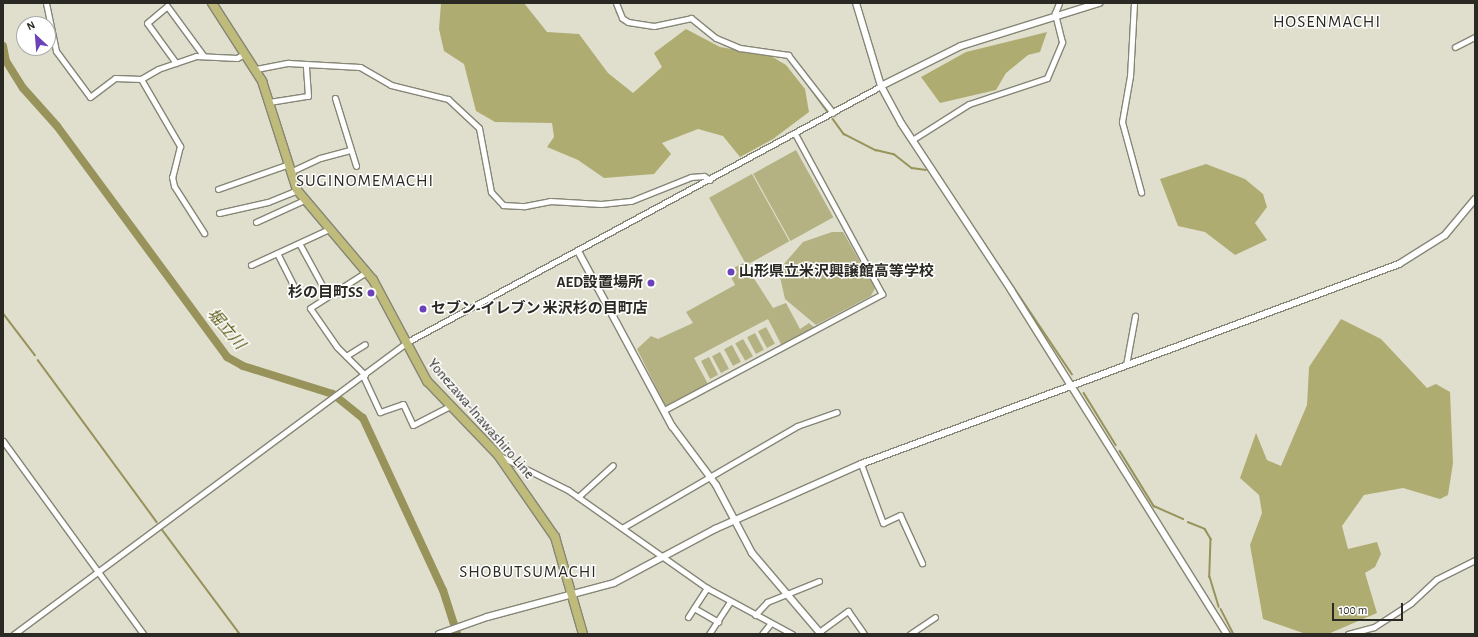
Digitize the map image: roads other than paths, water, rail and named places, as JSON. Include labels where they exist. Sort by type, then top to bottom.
[{"type":"main road","name":"Yonezawa-Inawashiro Line","points":[[212,3],[244,54],[256,69],[269,102],[288,169],[297,190],[366,272],[379,291],[405,344],[427,381],[498,455],[555,536],[584,633]]},
{"type":"street","points":[[46,3],[56,51],[90,97],[115,78],[141,80],[176,63],[203,55],[236,58],[244,54]]},
{"type":"street","points":[[616,3],[622,18],[628,22],[654,26],[691,18],[716,38],[740,48],[788,55],[833,113]]},
{"type":"street","points":[[856,3],[881,86],[912,140],[1072,385],[1228,634]]},
{"type":"street","points":[[912,140],[970,104],[1047,78],[1062,42],[1056,17],[1059,3]]},
{"type":"street","points":[[14,634],[364,376],[405,344],[946,52],[1099,3]]},
{"type":"street","points":[[1134,3],[1130,76],[1122,122],[1141,192]]},
{"type":"street","points":[[176,63],[147,23],[167,6],[203,55]]},
{"type":"street","points":[[1455,46],[1475,37]]},
{"type":"street","points":[[256,69],[306,64],[360,67],[391,85],[448,99],[479,128],[491,192],[503,205],[631,201],[691,177],[704,176],[710,180]]},
{"type":"street","points":[[269,102],[308,96],[306,64]]},
{"type":"street","points":[[141,80],[180,146],[172,178],[174,186],[204,233]]},
{"type":"street","points":[[335,98],[349,150],[356,166]]},
{"type":"street","points":[[664,410],[882,294],[795,134]]},
{"type":"street","points":[[218,189],[349,150]]},
{"type":"street","points":[[218,214],[268,202],[297,190]]},
{"type":"street","points":[[440,634],[459,626],[574,596],[625,579],[734,520],[861,464],[1413,258],[1445,235],[1475,199]]},
{"type":"street","points":[[256,222],[304,200]]},
{"type":"street","points":[[251,265],[329,229]]},
{"type":"street","points":[[299,243],[322,287]]},
{"type":"street","points":[[578,251],[664,410],[710,476],[752,553],[820,633],[848,612],[864,634]]},
{"type":"street","points":[[277,253],[295,288]]},
{"type":"street","points":[[366,272],[310,308],[346,356],[364,376],[380,412],[403,404],[412,425],[450,406]]},
{"type":"street","points":[[1126,365],[1135,316]]},
{"type":"street","points":[[346,356],[365,344]]},
{"type":"street","points":[[622,528],[797,426],[837,412]]},
{"type":"street","points":[[3,441],[99,571],[143,634]]},
{"type":"street","points":[[498,455],[578,497],[662,559],[707,588],[754,615],[792,634]]},
{"type":"street","points":[[861,464],[883,523],[900,515],[922,563]]},
{"type":"street","points":[[578,497],[613,465]]},
{"type":"street","points":[[1348,634],[1374,627],[1411,603],[1437,579],[1475,560]]},
{"type":"street","points":[[754,615],[767,602],[787,596],[819,581]]},
{"type":"street","points":[[688,617],[707,588]]},
{"type":"street","points":[[709,634],[730,602]]},
{"type":"street","points":[[694,608],[718,622]]},
{"type":"street","points":[[910,634],[919,632],[935,617]]},
{"type":"street","points":[[762,634],[771,623]]},
{"type":"waterway","points":[[617,12],[623,22]]},
{"type":"waterway","points":[[654,28],[668,25]]},
{"type":"waterway","points":[[721,43],[728,46]]},
{"type":"waterway","name":"堀立川","points":[[3,46],[6,61],[23,88],[57,126],[227,357],[243,366],[333,394],[363,418],[443,590],[457,634]]},
{"type":"waterway","points":[[741,51],[757,53]]},
{"type":"waterway","points":[[801,75],[828,112]]},
{"type":"waterway","points":[[833,119],[844,134],[876,150],[894,154],[912,168],[926,170]]},
{"type":"waterway","points":[[935,170],[1072,374]]},
{"type":"waterway","points":[[3,313],[35,355]]},
{"type":"waterway","points":[[38,360],[157,522]]},
{"type":"waterway","points":[[1084,393],[1116,445]]},
{"type":"waterway","points":[[1120,451],[1154,506],[1183,519]]},
{"type":"waterway","points":[[1188,522],[1205,529],[1211,539],[1210,577],[1219,607]]},
{"type":"waterway","points":[[161,528],[240,634]]},
{"type":"waterway","points":[[1221,609],[1234,634]]},
{"type":"place","name":"山形県立米沢興譲館高等学校","points":[[731,272]]},
{"type":"place","name":"AED設置場所","points":[[651,283]]},
{"type":"place","name":"杉の目町SS","points":[[371,293]]},
{"type":"place","name":"セブン-イレブン 米沢杉の目町店","points":[[423,309]]},
{"type":"district","name":"HOSENMACHI","points":[[1327,22]]},
{"type":"district","name":"SUGINOMEMACHI","points":[[365,181]]},
{"type":"district","name":"SHOBUTSUMACHI","points":[[528,572]]}]
